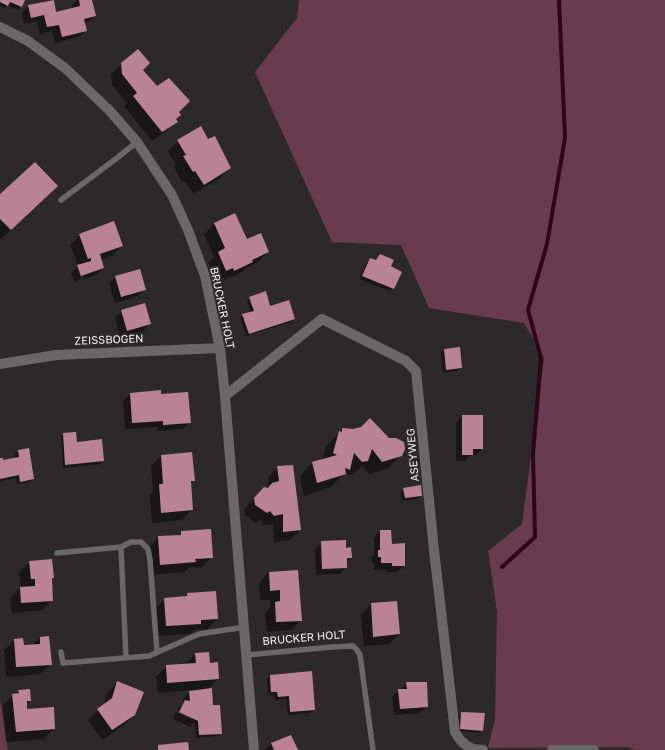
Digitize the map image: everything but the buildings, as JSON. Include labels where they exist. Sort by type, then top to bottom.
[{"type":"street","name":"BRUCKER HOLT","points":[[0,27],[28,42],[64,68],[110,111],[136,142],[172,195],[188,230],[205,276],[220,348],[225,396],[254,750]]},
{"type":"street","name":"ASEYWEG","points":[[225,396],[322,319],[406,361],[416,371],[434,550],[455,732],[461,741],[466,745],[483,750]]},
{"type":"street","name":"ZEISSBOGEN","points":[[0,364],[56,355],[220,348]]},
{"type":"street","points":[[552,750],[594,750]]},
{"type":"lane","points":[[61,200],[136,142]]},
{"type":"lane","points":[[57,553],[121,546],[131,542],[141,542],[148,549],[150,560],[157,652]]},
{"type":"lane","points":[[121,546],[126,658]]},
{"type":"lane","points":[[61,652],[63,662],[148,656],[199,634],[245,627]]},
{"type":"lane","name":"BRUCKER HOLT","points":[[247,655],[353,646],[358,650],[360,655],[372,750]]},
{"type":"shaded area","points":[[299,0],[665,0],[665,750],[635,750],[627,747],[488,748],[495,718],[497,611],[488,551],[522,524],[544,358],[524,323],[429,308],[401,245],[332,242],[255,72],[297,18]]},
{"type":"shaded area","points":[[0,699],[8,750],[0,750]]},
{"type":"waterway","points":[[502,567],[535,537],[533,454],[541,358],[528,310],[547,244],[565,138],[559,0]]}]
